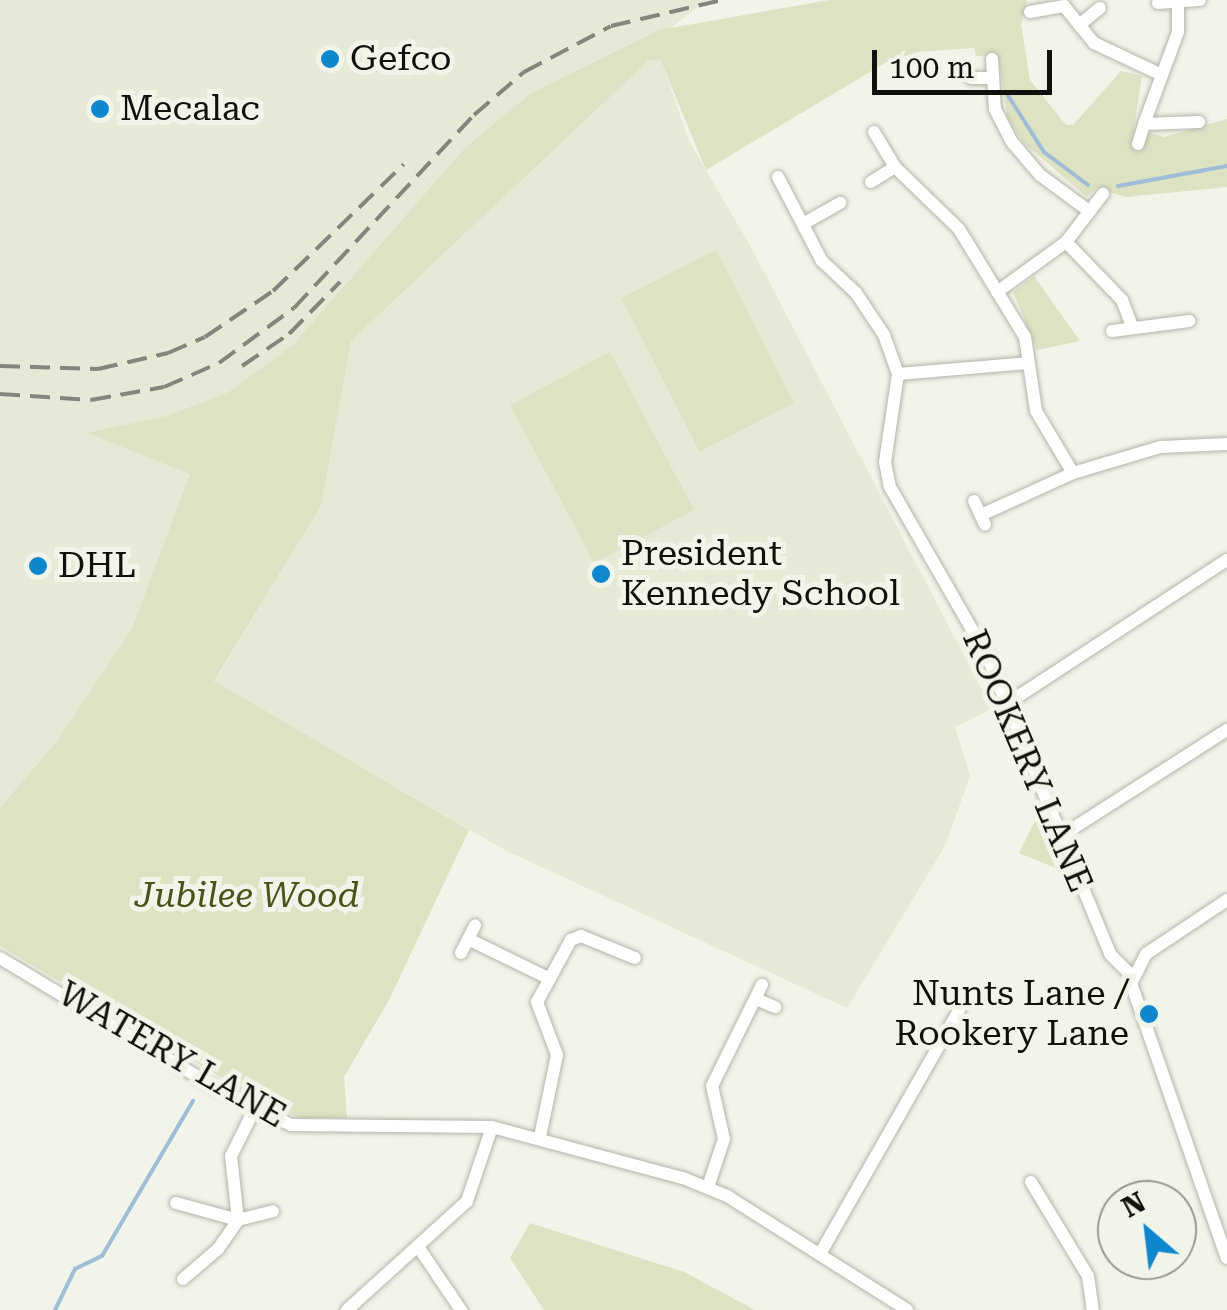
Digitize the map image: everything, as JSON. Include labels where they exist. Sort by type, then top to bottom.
[{"type":"street","points":[[1158,3],[1200,0]]},
{"type":"street","points":[[1138,144],[1178,32],[1178,2]]},
{"type":"street","points":[[1030,12],[1064,6],[1079,25],[1115,56],[1160,74]]},
{"type":"street","points":[[1079,25],[1100,8]]},
{"type":"street","points":[[992,59],[995,109],[1012,142],[1040,175],[1089,211]]},
{"type":"street","points":[[971,78],[991,78]]},
{"type":"street","points":[[1144,124],[1199,122]]},
{"type":"street","points":[[874,132],[895,167],[948,215],[1024,336],[1036,411],[1073,473]]},
{"type":"street","points":[[871,182],[895,167]]},
{"type":"street","points":[[778,178],[822,261],[872,312],[898,374],[1028,363]]},
{"type":"street","points":[[998,292],[1066,242],[1102,196]]},
{"type":"street","points":[[803,224],[840,203]]},
{"type":"street","points":[[1066,242],[1122,300],[1133,328]]},
{"type":"street","points":[[1112,331],[1189,320]]},
{"type":"street","name":"ROOKERY LANE","points":[[898,374],[885,462],[890,488],[986,654],[1110,954],[1131,975]]},
{"type":"street","points":[[980,514],[1073,473],[1161,447],[1227,444]]},
{"type":"street","points":[[1005,705],[1227,560]]},
{"type":"street","points":[[1061,836],[1227,730]]},
{"type":"street","points":[[1227,900],[1146,954],[1131,975],[1133,996],[1227,1258]]},
{"type":"street","points":[[461,954],[474,925]]},
{"type":"street","points":[[540,1137],[556,1072],[554,1037],[537,1008],[550,979],[577,936],[635,958]]},
{"type":"street","points":[[468,939],[550,979]]},
{"type":"street","name":"WATERY LANE","points":[[0,958],[255,1108],[312,1130],[492,1126],[708,1187],[907,1310]]},
{"type":"street","points":[[708,1187],[724,1139],[712,1086],[762,985]]},
{"type":"street","points":[[756,999],[775,1007]]},
{"type":"street","points":[[820,1254],[959,1010]]},
{"type":"street","points":[[183,1280],[218,1249],[238,1220],[231,1156],[255,1108]]},
{"type":"street","points":[[347,1310],[420,1248],[466,1201],[492,1126]]},
{"type":"street","points":[[1031,1182],[1088,1276],[1093,1310]]},
{"type":"street","points":[[176,1202],[238,1220],[272,1211]]},
{"type":"street","points":[[420,1248],[460,1310]]},
{"type":"shaded area","points":[[0,0],[707,0],[619,68],[356,310],[0,840]]},
{"type":"shaded area","name":"President Kennedy School","points":[[660,58],[689,141],[752,249],[992,709],[955,727],[970,776],[945,846],[847,1008],[505,850],[214,682],[321,506],[351,341],[649,60]]},
{"type":"green space","name":"Jubilee Wood","points":[[829,0],[1027,0],[1021,24],[1030,80],[1066,125],[1073,125],[1121,71],[1142,76],[1134,128],[1164,137],[1227,119],[1227,187],[1126,197],[1096,188],[1087,197],[1024,143],[1008,119],[998,55],[976,56],[974,48],[917,52],[885,63],[706,170],[660,59],[648,61],[351,341],[321,506],[214,681],[469,830],[389,1000],[344,1077],[347,1118],[301,1118],[261,1101],[0,946],[0,808],[58,740],[132,629],[190,474],[87,433],[167,416],[229,392],[293,345],[466,147],[530,94],[659,30]]},
{"type":"green space","points":[[716,250],[794,403],[700,451],[622,298]]},
{"type":"green space","points":[[1034,276],[1080,341],[1037,350],[1013,292]]},
{"type":"green space","points":[[610,352],[694,510],[594,563],[510,405]]},
{"type":"green space","points":[[1039,813],[1063,871],[1019,853]]},
{"type":"green space","points":[[530,1223],[684,1272],[755,1310],[544,1310],[510,1258]]},
{"type":"waterway","points":[[1007,94],[1044,152],[1088,185]]},
{"type":"waterway","points":[[1118,186],[1227,166]]},
{"type":"waterway","points":[[55,1310],[75,1269],[102,1256],[193,1101]]},
{"type":"railway","points":[[0,394],[91,400],[164,387],[219,363],[294,308],[474,115],[524,72],[611,26],[722,0]]},
{"type":"railway","points":[[0,366],[98,369],[168,353],[205,337],[273,291],[404,164]]},
{"type":"railway","points":[[242,366],[289,334],[340,282]]},
{"type":"place","name":"Gefco","points":[[330,59]]},
{"type":"place","name":"Mecalac","points":[[100,109]]},
{"type":"place","name":"DHL","points":[[38,566]]},
{"type":"place","name":"President Kennedy School","points":[[601,574]]},
{"type":"place","name":"Nunts Lane / Rookery Lane","points":[[1149,1014]]}]
